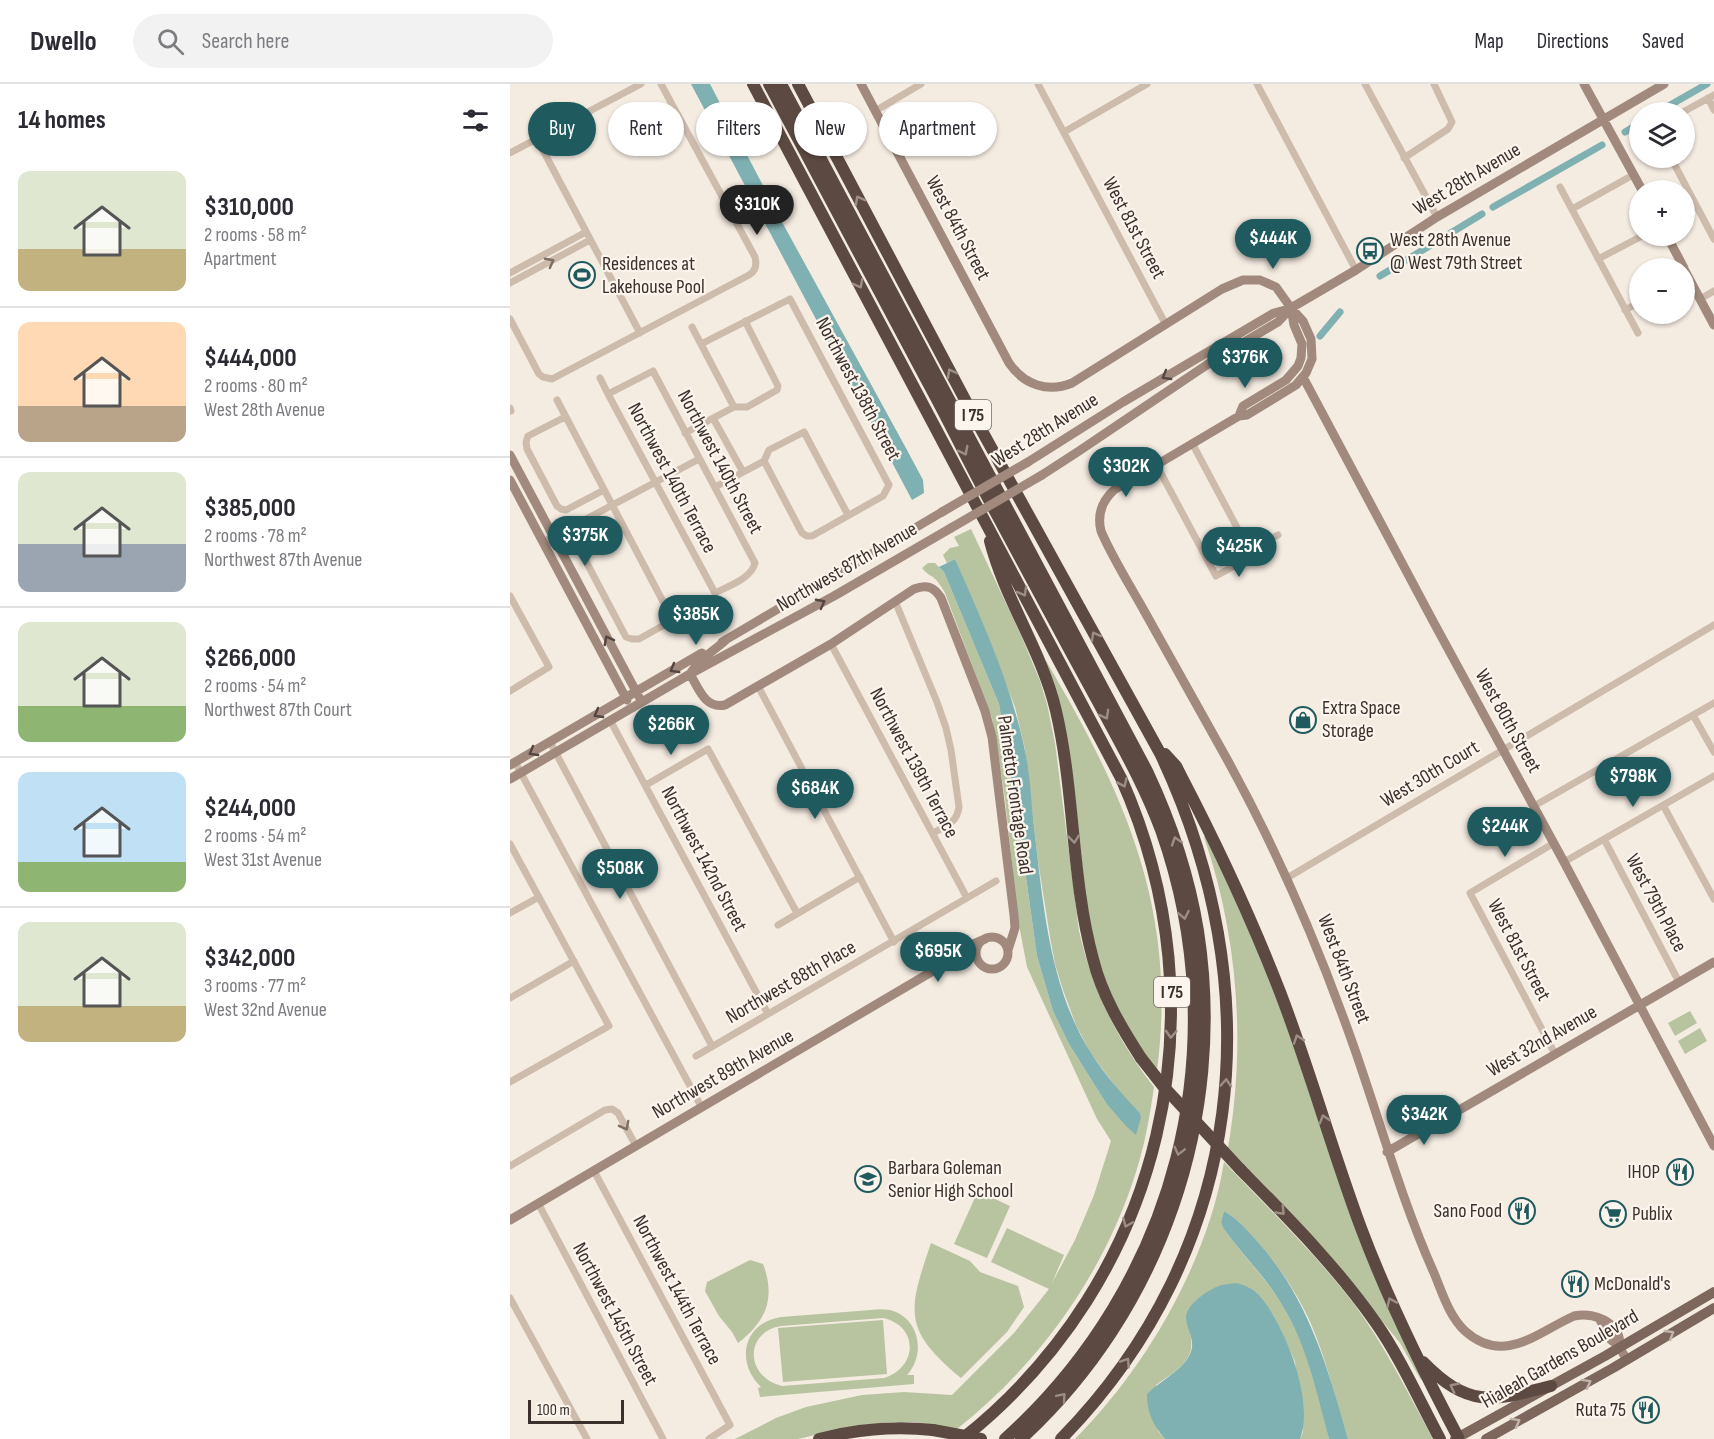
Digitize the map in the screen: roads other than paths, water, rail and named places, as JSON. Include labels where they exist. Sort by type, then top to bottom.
[{"type":"highway","name":"I 75","points":[[753,84],[1109,753],[1138,817],[1154,867],[1165,922],[1172,984],[1172,1024],[1167,1080],[1155,1142],[1139,1193],[1113,1254],[1089,1296],[1048,1354],[1007,1400],[962,1439]]},
{"type":"highway","points":[[769,84],[996,514],[1137,774],[1161,830],[1177,881],[1184,917],[1191,958],[1194,1051],[1185,1123],[1162,1206],[1134,1273],[1101,1329],[1059,1385],[1005,1439]]},
{"type":"highway","points":[[781,84],[1147,771],[1178,848],[1198,930],[1205,1015],[1203,1066],[1194,1132],[1175,1203],[1152,1259],[1118,1323],[1092,1361],[1063,1397],[1021,1439]]},
{"type":"highway","name":"I 75","points":[[798,84],[976,421],[1154,742],[1188,819],[1206,875],[1216,924],[1225,979],[1227,1079],[1223,1118],[1205,1196],[1192,1236],[1170,1287],[1144,1335],[1093,1405],[1061,1439]]},
{"type":"highway","points":[[985,522],[994,559],[1047,679],[1056,711],[1065,761],[1085,926],[1093,961],[1105,994],[1141,1058],[1163,1086],[1312,1242],[1341,1277],[1389,1345],[1440,1439]]},
{"type":"highway","points":[[1154,742],[1176,766],[1226,864],[1262,945],[1299,1042],[1360,1226],[1382,1281],[1457,1438]]},
{"type":"highway","points":[[1416,1355],[1447,1384],[1475,1396],[1509,1397],[1551,1386]]},
{"type":"highway","points":[[819,1439],[879,1428],[933,1430],[981,1439]]},
{"type":"main road","name":"Hialeah Gardens Boulevard","points":[[1457,1438],[1714,1292]]},
{"type":"main road","name":"Hialeah Gardens Boulevard","points":[[1486,1439],[1714,1308]]},
{"type":"street","points":[[596,108],[641,84]]},
{"type":"street","points":[[510,319],[539,374],[551,379],[754,271],[756,265],[754,255],[662,84]]},
{"type":"street","name":"West 84th Street","points":[[861,84],[1010,363],[1018,374],[1031,383]]},
{"type":"street","points":[[875,111],[921,84]]},
{"type":"street","name":"West 81st Street","points":[[1038,84],[1166,324]]},
{"type":"street","points":[[1064,132],[1147,84]]},
{"type":"street","points":[[1257,84],[1356,270]]},
{"type":"street","points":[[1365,84],[1437,217]]},
{"type":"street","points":[[1404,158],[1448,129],[1452,122],[1434,84]]},
{"type":"street","points":[[1584,84],[1636,180]]},
{"type":"street","name":"West 28th Avenue","points":[[942,512],[1029,462],[1274,313],[1291,308],[1356,270],[1437,217],[1664,84]]},
{"type":"street","points":[[1695,106],[1711,97],[1714,110]]},
{"type":"street","points":[[510,153],[528,144]]},
{"type":"street","points":[[546,156],[640,333]]},
{"type":"street","points":[[1676,168],[1714,239]]},
{"type":"street","points":[[1572,209],[1633,175]]},
{"type":"street","points":[[1560,187],[1638,333]]},
{"type":"street","points":[[510,273],[586,232]]},
{"type":"street","points":[[510,283],[590,240]]},
{"type":"street","points":[[1598,259],[1629,243]]},
{"type":"street","name":"West 28th Avenue","points":[[1031,383],[1049,387],[1072,383],[1222,289],[1247,279],[1260,280],[1274,285],[1291,308]]},
{"type":"street","points":[[1695,290],[1714,325]]},
{"type":"street","points":[[1700,299],[1714,291]]},
{"type":"street","name":"Northwest 138th Street","points":[[745,321],[790,298],[889,485],[883,496],[849,515]]},
{"type":"street","points":[[1278,535],[1249,550],[1245,560],[1216,576],[1156,464],[1239,416],[1274,399],[1291,389],[1304,377],[1312,359],[1311,339],[1304,321],[1291,308]]},
{"type":"street","points":[[1239,416],[1243,406],[1286,380],[1298,366],[1302,344],[1294,325],[1291,308]]},
{"type":"street","name":"West 28th Avenue","points":[[951,528],[1042,475],[1214,360],[1278,322],[1291,308]]},
{"type":"street","points":[[1625,310],[1629,308]]},
{"type":"street","points":[[685,433],[734,407],[747,406],[777,390],[778,386],[745,321],[701,344]]},
{"type":"street","points":[[693,327],[734,407]]},
{"type":"street","points":[[510,342],[519,337]]},
{"type":"street","name":"Northwest 140th Street","points":[[608,394],[652,371],[755,563],[754,570]]},
{"type":"street","name":"West 80th Street","points":[[1304,377],[1714,1146]]},
{"type":"street","name":"Northwest 140th Terrace","points":[[600,378],[715,593],[754,570]]},
{"type":"street","points":[[557,400],[669,614],[664,625],[639,639],[627,637],[581,552],[584,541],[620,521]]},
{"type":"street","points":[[566,417],[528,436],[527,449],[557,506],[561,509],[566,510],[604,490]]},
{"type":"street","points":[[713,418],[743,472]]},
{"type":"street","points":[[715,487],[764,461],[769,450],[804,432],[849,515],[812,536],[802,533],[764,461]]},
{"type":"street","points":[[1192,443],[1249,550]]},
{"type":"street","points":[[510,455],[641,702]]},
{"type":"street","points":[[543,542],[699,459]]},
{"type":"street","name":"West 84th Street","points":[[1156,464],[1113,490],[1103,503],[1100,524],[1107,544],[1238,779],[1287,878],[1341,1010],[1388,1152],[1420,1239],[1455,1320],[1469,1334],[1490,1344],[1512,1345],[1528,1341],[1577,1315],[1588,1314],[1611,1324],[1619,1337],[1620,1347],[1627,1360]]},
{"type":"street","points":[[510,480],[631,708]]},
{"type":"street","name":"Northwest 87th Avenue","points":[[513,763],[942,512]]},
{"type":"street","name":"Northwest 87th Avenue","points":[[510,779],[690,674],[834,596],[951,528]]},
{"type":"street","name":"Palmetto Frontage Road","points":[[690,674],[706,700],[712,705],[725,705],[831,644],[894,601],[922,586],[936,591],[941,598],[973,679],[992,737],[1015,928],[1008,950]]},
{"type":"street","points":[[510,596],[549,667],[510,691]]},
{"type":"street","points":[[894,601],[937,702],[951,750],[958,814],[952,822],[933,833]]},
{"type":"street","name":"West 30th Court","points":[[1287,878],[1714,625]]},
{"type":"street","points":[[690,674],[697,663],[715,651],[727,639]]},
{"type":"street","name":"Northwest 139th Terrace","points":[[831,644],[967,898]]},
{"type":"street","points":[[758,686],[894,942]]},
{"type":"street","points":[[1534,806],[1714,703]]},
{"type":"street","points":[[1693,715],[1714,752]]},
{"type":"street","name":"Northwest 142nd Street","points":[[610,720],[768,1014]]},
{"type":"street","points":[[550,742],[712,1046]]},
{"type":"street","points":[[646,784],[708,749],[797,914]]},
{"type":"street","points":[[513,763],[521,772],[702,1108]]},
{"type":"street","points":[[1564,862],[1714,776]]},
{"type":"street","points":[[1663,805],[1714,899]]},
{"type":"street","name":"West 79th Place","points":[[1604,839],[1679,982]]},
{"type":"street","name":"West 81st Street","points":[[1554,843],[1470,893],[1555,1054]]},
{"type":"street","points":[[510,844],[609,1026],[510,1082]]},
{"type":"street","points":[[778,925],[860,877]]},
{"type":"street","name":"Northwest 88th Place","points":[[696,1056],[996,881]]},
{"type":"street","points":[[510,913],[538,897]]},
{"type":"street","points":[[980,964],[976,950],[981,942],[1008,930],[1012,925],[1014,915]]},
{"type":"street","points":[[954,958],[961,956],[969,958],[988,969],[997,969],[1007,959],[1008,950],[1000,939],[988,938]]},
{"type":"street","name":"Northwest 89th Avenue","points":[[510,1220],[954,958],[971,945],[988,938]]},
{"type":"street","points":[[510,998],[574,961]]},
{"type":"street","name":"West 32nd Avenue","points":[[1388,1152],[1714,962]]},
{"type":"street","points":[[510,1166],[605,1110],[612,1109],[618,1113],[636,1146]]},
{"type":"street","name":"Northwest 144th Terrace","points":[[594,1171],[730,1425],[709,1439]]},
{"type":"street","name":"Northwest 145th Street","points":[[538,1203],[663,1439]]},
{"type":"street","points":[[510,1298],[587,1439]]},
{"type":"water","points":[[691,84],[710,84],[719,102],[701,102]]},
{"type":"water","points":[[729,156],[748,156],[923,480],[924,493],[912,500]]},
{"type":"water","points":[[955,559],[994,651],[1011,698],[1024,746],[1045,914],[1057,972],[1077,1027],[1091,1053],[1140,1113],[1136,1135],[1106,1103],[1069,1044],[1053,1011],[1037,956],[999,704],[944,572],[939,567]]},
{"type":"water","points":[[1224,1211],[1238,1221],[1258,1242],[1290,1286],[1324,1360],[1348,1439],[1329,1439],[1309,1366],[1296,1330],[1271,1288],[1223,1228],[1221,1222]]},
{"type":"water","points":[[1236,1283],[1257,1293],[1277,1322],[1286,1341],[1300,1383],[1303,1404],[1304,1423],[1300,1439],[1165,1439],[1152,1418],[1147,1394],[1188,1358],[1192,1347],[1186,1318],[1194,1302],[1211,1289]]},
{"type":"waterway","points":[[1676,102],[1707,84]]},
{"type":"waterway","points":[[1625,132],[1629,130]]},
{"type":"waterway","points":[[1493,207],[1602,145]]},
{"type":"waterway","points":[[1380,276],[1482,214]]},
{"type":"waterway","points":[[1320,336],[1340,312]]},
{"type":"place","name":"West 28th Avenue @ West 79th Street","points":[[1370,251]]},
{"type":"place","name":"Residences at Lakehouse Pool","points":[[582,275]]},
{"type":"place","name":"Extra Space Storage","points":[[1303,720]]},
{"type":"place","name":"IHOP","points":[[1680,1172]]},
{"type":"place","name":"Barbara Goleman Senior High School","points":[[868,1179]]},
{"type":"place","name":"Sano Food","points":[[1522,1211]]},
{"type":"place","name":"Publix","points":[[1613,1214]]},
{"type":"place","name":"McDonald's","points":[[1575,1284]]},
{"type":"place","name":"Ruta 75","points":[[1646,1410]]}]
